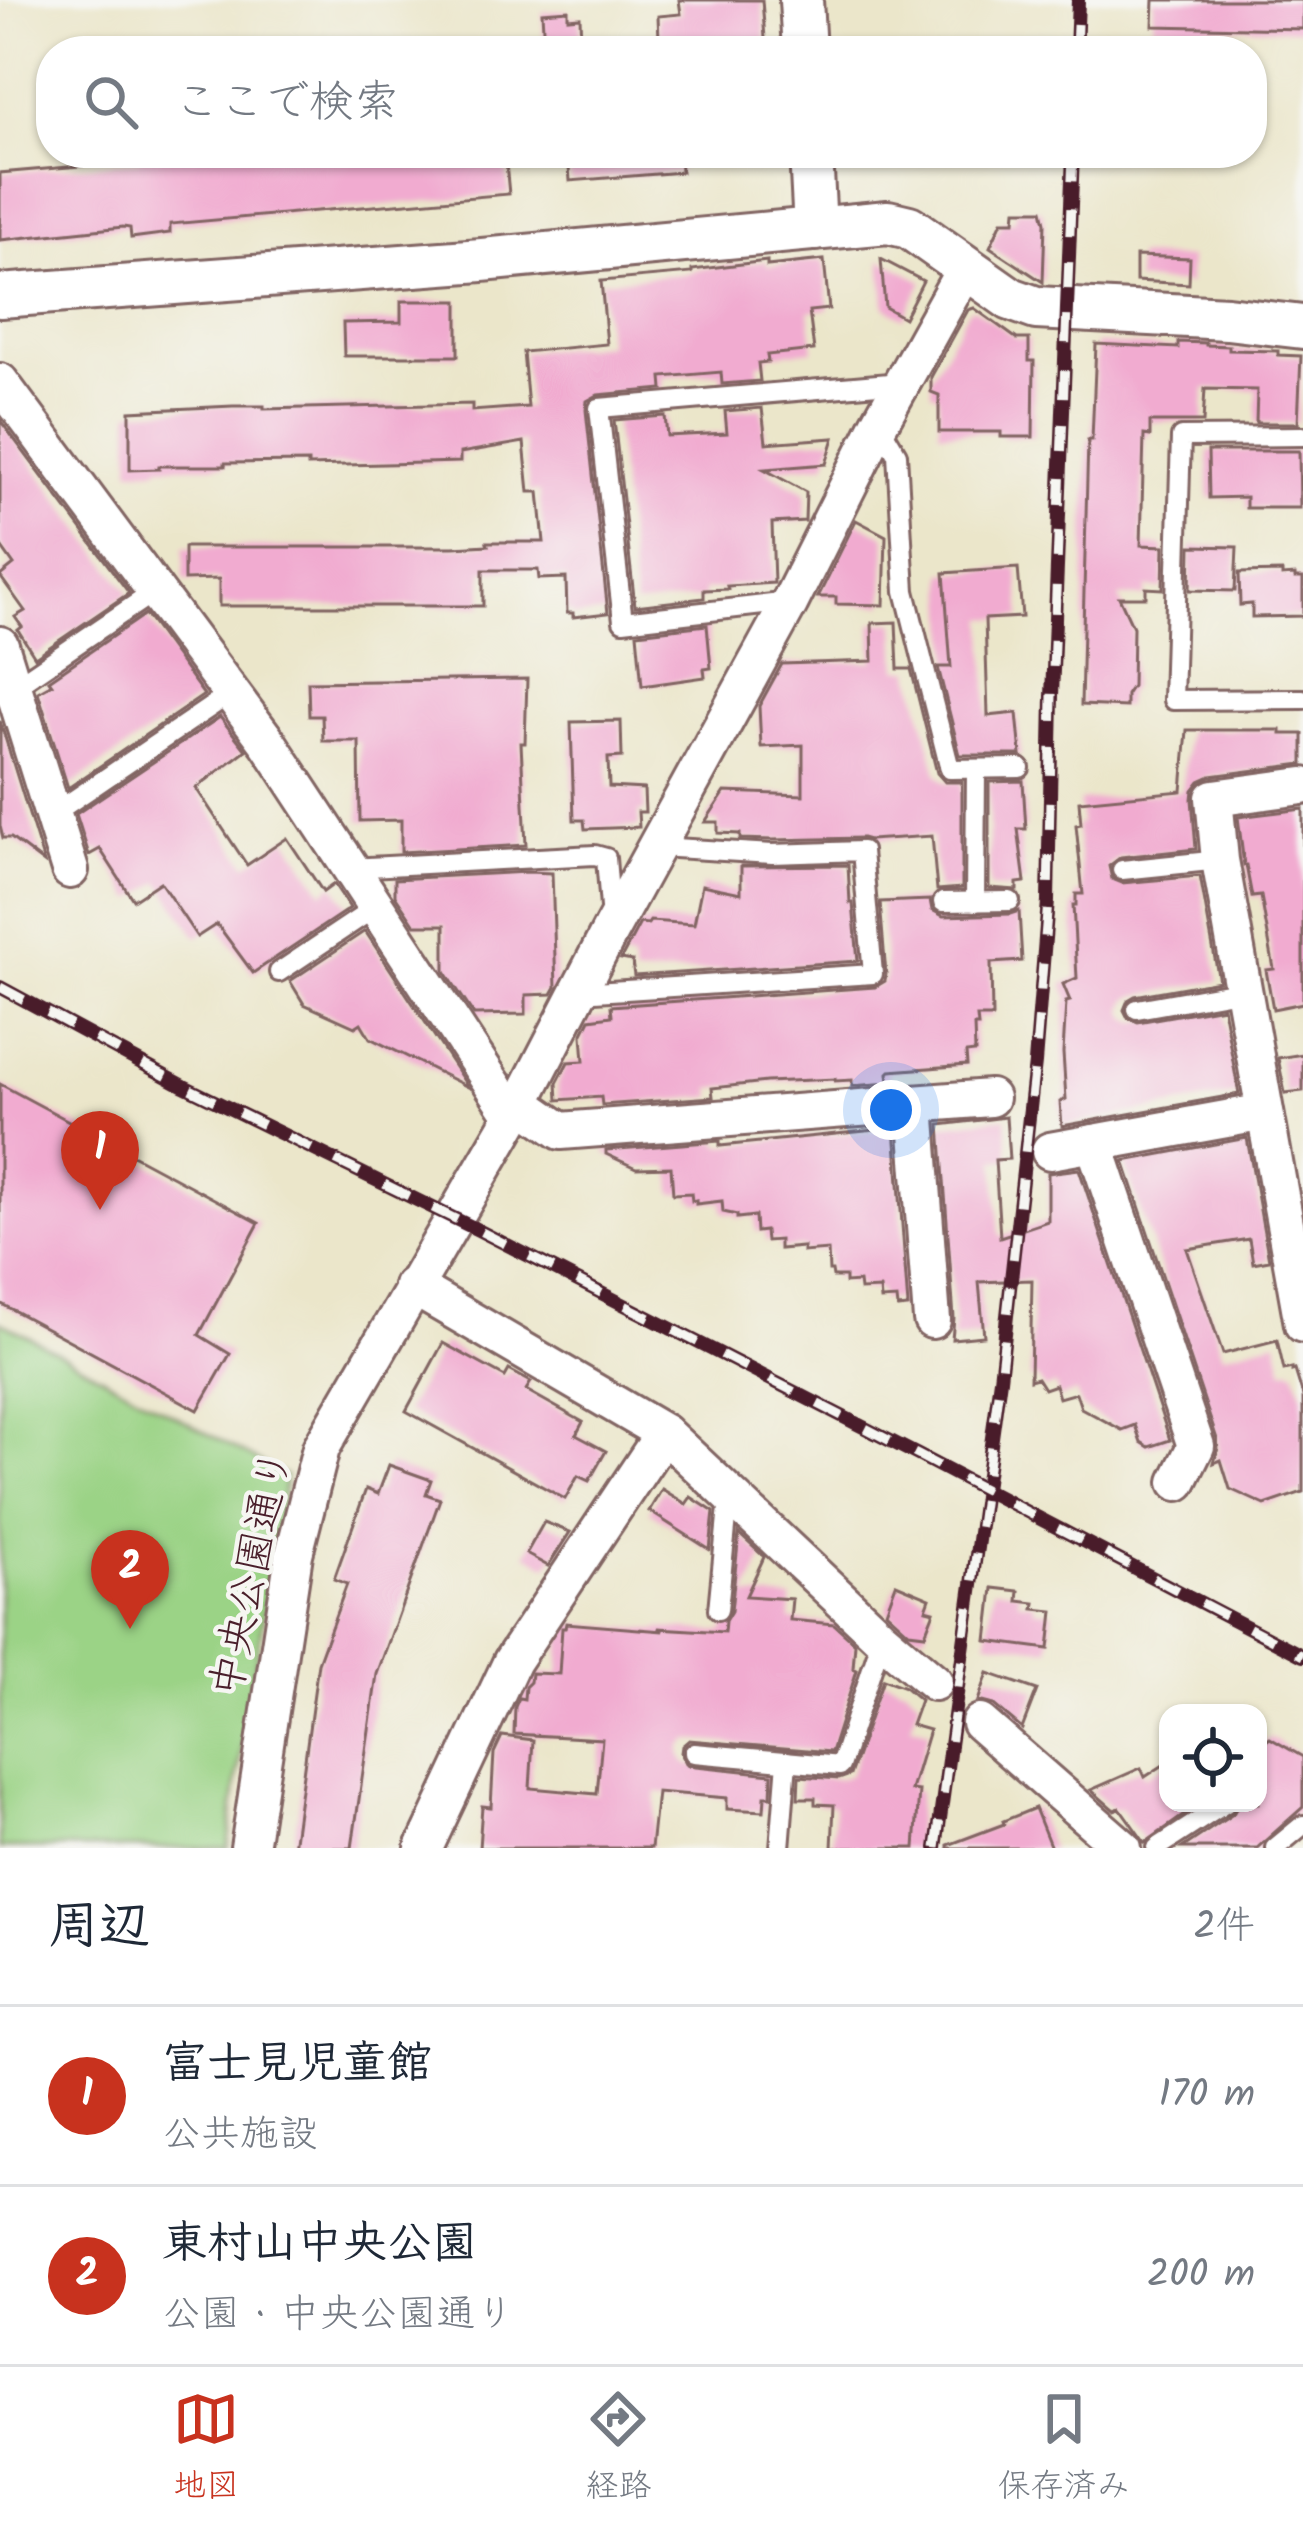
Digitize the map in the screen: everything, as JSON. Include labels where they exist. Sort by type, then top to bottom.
[{"type":"street","points":[[801,0],[804,36]]},
{"type":"street","points":[[812,168],[815,229]]},
{"type":"street","points":[[0,296],[482,260],[888,223],[909,227],[1011,299],[1036,308],[1303,327]]},
{"type":"street","name":"中央公園通り","points":[[249,1848],[293,1554],[321,1448],[510,1121],[966,267]]},
{"type":"street","points":[[0,382],[268,744],[510,1121],[561,1131],[990,1098]]},
{"type":"street","points":[[0,644],[70,869]]},
{"type":"street","points":[[1303,787],[1214,798],[1220,860],[1303,1324]]},
{"type":"street","points":[[916,1105],[932,1319]]},
{"type":"street","points":[[1050,1151],[1265,1112]]},
{"type":"street","points":[[1094,1143],[1196,1446],[1178,1482]]},
{"type":"street","points":[[412,1286],[664,1433],[934,1682]]},
{"type":"street","points":[[424,1848],[512,1661],[664,1433]]},
{"type":"street","points":[[980,1723],[1123,1848]]},
{"type":"lane","points":[[790,602],[623,621],[599,408],[904,382]]},
{"type":"lane","points":[[879,424],[897,454],[905,591],[950,769],[1020,768]]},
{"type":"lane","points":[[1303,436],[1181,436],[1174,700],[1303,699]]},
{"type":"lane","points":[[14,688],[155,591]]},
{"type":"lane","points":[[53,814],[231,693]]},
{"type":"lane","points":[[975,902],[976,769]]},
{"type":"lane","points":[[578,993],[873,974],[862,851],[772,854],[658,847]]},
{"type":"lane","points":[[350,868],[595,855],[606,858],[611,929]]},
{"type":"lane","points":[[1122,870],[1220,860]]},
{"type":"lane","points":[[943,902],[1010,901]]},
{"type":"lane","points":[[279,972],[376,907]]},
{"type":"lane","points":[[1137,1009],[1244,989]]},
{"type":"lane","points":[[718,1610],[730,1497]]},
{"type":"lane","points":[[694,1753],[840,1766],[882,1638]]},
{"type":"lane","points":[[781,1848],[787,1761]]},
{"type":"lane","points":[[1157,1848],[1212,1812]]},
{"type":"lane","points":[[1275,1848],[1303,1825]]},
{"type":"green space","points":[[0,1321],[286,1476],[228,1848],[0,1848]]},
{"type":"building","points":[[679,0],[762,0],[765,36],[659,36],[658,16],[681,14]]},
{"type":"building","points":[[1154,0],[1303,0],[1303,29],[1153,26]]},
{"type":"building","points":[[568,10],[568,18],[580,17],[581,36],[543,36],[542,12]]},
{"type":"building","points":[[58,168],[506,168],[509,194],[170,224],[170,233],[131,238],[130,228],[123,227],[0,240],[0,173]]},
{"type":"building","points":[[569,168],[681,168],[681,172],[570,181]]},
{"type":"building","points":[[1016,210],[1042,210],[1043,282],[990,247],[1002,221],[1015,221]]},
{"type":"building","points":[[1136,256],[1190,258],[1189,284],[1136,281]]},
{"type":"building","points":[[881,259],[923,281],[904,318],[885,307]]},
{"type":"building","points":[[824,260],[829,309],[809,311],[814,350],[767,355],[768,362],[758,363],[760,381],[722,384],[721,372],[662,377],[663,389],[598,395],[587,401],[608,613],[573,617],[567,613],[566,578],[539,579],[538,570],[483,570],[483,606],[219,606],[219,579],[184,580],[184,547],[453,547],[544,542],[539,492],[529,492],[524,442],[460,453],[460,462],[225,463],[130,470],[130,411],[233,406],[472,404],[472,411],[528,407],[523,352],[607,344],[601,281],[767,261],[767,266]]},
{"type":"building","points":[[401,301],[458,301],[458,356],[344,356],[343,323],[401,322]]},
{"type":"building","points":[[974,308],[1017,339],[1029,339],[1029,361],[1034,361],[1033,437],[939,432],[939,395],[931,392],[931,377],[968,310]]},
{"type":"building","points":[[1178,342],[1301,356],[1298,423],[1256,423],[1257,390],[1205,389],[1203,422],[1150,422],[1150,436],[1144,435],[1141,545],[1164,546],[1163,589],[1146,588],[1146,597],[1119,597],[1133,627],[1132,686],[1126,707],[1081,705],[1088,440],[1092,440],[1096,344],[1178,348]]},
{"type":"building","points":[[762,408],[766,443],[834,438],[826,464],[764,469],[806,492],[805,521],[772,523],[774,583],[727,586],[704,590],[704,598],[635,606],[614,420],[665,416],[667,436],[727,433],[725,411]]},
{"type":"building","points":[[0,420],[129,593],[35,657],[15,617],[25,611],[0,576],[14,565],[0,545]]},
{"type":"building","points":[[1208,451],[1299,451],[1300,508],[1246,508],[1246,497],[1209,498]]},
{"type":"building","points":[[856,520],[886,536],[884,605],[836,604],[836,597],[818,597]]},
{"type":"building","points":[[1191,546],[1237,547],[1235,591],[1190,590]]},
{"type":"building","points":[[1018,568],[1022,617],[985,619],[988,716],[1017,713],[1021,755],[960,755],[938,667],[951,667],[944,573]]},
{"type":"building","points":[[1282,572],[1282,576],[1303,578],[1303,616],[1252,617],[1252,604],[1240,605],[1239,573]]},
{"type":"building","points":[[145,614],[204,695],[68,788],[38,692]]},
{"type":"building","points":[[896,622],[898,669],[911,669],[937,773],[945,782],[962,782],[962,888],[937,890],[932,836],[740,839],[740,834],[718,833],[718,822],[705,822],[725,792],[803,795],[803,745],[761,747],[759,706],[782,664],[873,661],[872,623]]},
{"type":"building","points":[[707,625],[711,668],[704,669],[705,677],[642,686],[637,633]]},
{"type":"building","points":[[527,679],[525,743],[521,743],[526,845],[401,852],[401,820],[360,821],[359,741],[323,741],[322,716],[309,716],[308,682]]},
{"type":"building","points":[[220,717],[246,750],[196,788],[247,865],[287,838],[323,892],[334,884],[350,908],[253,973],[217,924],[197,937],[160,882],[133,900],[100,849],[89,855],[76,814]]},
{"type":"building","points":[[0,721],[44,863],[11,838],[3,838]]},
{"type":"building","points":[[621,721],[622,757],[608,758],[609,787],[644,789],[645,812],[638,812],[639,827],[585,829],[584,820],[574,820],[571,722]]},
{"type":"building","points":[[1187,730],[1303,734],[1303,764],[1200,781],[1192,799],[1196,849],[1121,857],[1109,866],[1112,879],[1122,883],[1200,876],[1219,981],[1135,996],[1124,1010],[1138,1022],[1223,1007],[1239,1094],[1062,1126],[1066,1002],[1070,1001],[1063,984],[1077,978],[1073,905],[1076,894],[1083,894],[1076,825],[1081,824],[1079,801],[1182,791]]},
{"type":"building","points":[[1023,781],[1026,829],[1018,829],[1025,882],[1017,883],[1017,890],[989,888],[989,782]]},
{"type":"building","points":[[1303,809],[1303,1003],[1273,1009],[1266,970],[1274,969],[1261,896],[1252,897],[1238,817]]},
{"type":"building","points":[[848,865],[858,961],[634,976],[632,961],[621,959],[640,923],[694,924],[702,885],[741,893],[741,866]]},
{"type":"building","points":[[552,873],[556,987],[552,994],[526,995],[526,1014],[474,1015],[445,971],[445,925],[415,925],[395,895],[395,879]]},
{"type":"building","points":[[930,900],[932,910],[943,916],[1019,911],[1022,961],[991,963],[992,1017],[977,1017],[975,1052],[966,1053],[967,1065],[890,1071],[889,1083],[766,1082],[712,1088],[713,1097],[602,1105],[601,1097],[558,1100],[557,1083],[568,1062],[584,1061],[582,1035],[590,1019],[612,1016],[611,1006],[875,987],[885,981],[886,974],[880,902]]},
{"type":"building","points":[[365,931],[468,1087],[370,1038],[361,1023],[355,1027],[304,1004],[290,981]]},
{"type":"building","points":[[1303,1054],[1303,1091],[1285,1093],[1278,1058]]},
{"type":"building","points":[[0,1084],[259,1223],[199,1335],[230,1354],[198,1410],[0,1303]]},
{"type":"building","points":[[1006,1117],[1009,1159],[995,1160],[1000,1237],[1048,1221],[1048,1173],[1079,1169],[1170,1440],[1149,1447],[1141,1442],[1135,1425],[1122,1430],[1081,1408],[1076,1393],[1059,1398],[1055,1385],[1044,1389],[1037,1378],[1030,1380],[1032,1280],[979,1282],[984,1336],[952,1339],[940,1125]]},
{"type":"building","points":[[895,1128],[908,1307],[898,1308],[897,1299],[881,1300],[880,1289],[860,1290],[859,1282],[845,1283],[845,1277],[833,1277],[828,1250],[779,1249],[779,1240],[766,1241],[765,1231],[756,1232],[755,1216],[737,1218],[723,1212],[722,1201],[696,1204],[691,1193],[673,1194],[671,1167],[636,1168],[606,1154],[606,1150],[720,1141],[720,1146]]},
{"type":"building","points":[[1247,1138],[1269,1260],[1253,1263],[1249,1239],[1187,1249],[1223,1354],[1277,1340],[1284,1370],[1295,1370],[1303,1396],[1303,1492],[1265,1505],[1230,1489],[1221,1460],[1214,1463],[1217,1439],[1124,1161]]},
{"type":"building","points":[[443,1343],[505,1377],[509,1370],[531,1382],[526,1390],[583,1422],[576,1435],[606,1451],[589,1481],[578,1476],[565,1499],[406,1411]]},
{"type":"building","points":[[389,1465],[431,1480],[426,1494],[440,1499],[377,1674],[352,1848],[293,1848],[318,1663],[347,1584],[334,1579],[366,1489],[378,1494]]},
{"type":"building","points":[[662,1489],[686,1504],[691,1497],[714,1512],[710,1550],[649,1511]]},
{"type":"building","points":[[544,1522],[570,1532],[548,1566],[526,1554]]},
{"type":"building","points":[[739,1534],[764,1557],[746,1596],[792,1599],[790,1620],[834,1624],[855,1643],[853,1668],[857,1670],[831,1752],[689,1740],[681,1753],[687,1765],[772,1774],[771,1796],[765,1796],[764,1811],[727,1809],[727,1798],[657,1792],[651,1848],[479,1848],[482,1806],[491,1807],[494,1753],[502,1736],[533,1740],[530,1788],[597,1794],[602,1739],[514,1734],[515,1707],[519,1698],[524,1699],[531,1673],[559,1674],[566,1623],[724,1632],[731,1611]]},
{"type":"building","points":[[896,1584],[930,1598],[926,1609],[934,1611],[925,1634],[909,1632],[886,1611]]},
{"type":"building","points":[[993,1588],[1019,1591],[1018,1601],[1053,1611],[1049,1649],[987,1641]]},
{"type":"building","points":[[988,1673],[1037,1690],[1022,1729],[994,1705],[978,1701]]},
{"type":"building","points":[[883,1679],[905,1687],[920,1700],[911,1725],[929,1730],[911,1790],[919,1791],[915,1848],[832,1848],[834,1805],[798,1798],[799,1776],[839,1779],[850,1775]]},
{"type":"building","points":[[1267,1740],[1303,1757],[1303,1807],[1257,1848],[1182,1848],[1234,1812],[1267,1812]]},
{"type":"building","points":[[1141,1768],[1145,1777],[1159,1768],[1159,1812],[1188,1812],[1145,1843],[1120,1808],[1114,1810],[1091,1790]]},
{"type":"building","points":[[1035,1808],[1051,1848],[948,1848],[948,1845]]},
{"type":"railway","points":[[1077,36],[1078,0]]},
{"type":"railway","points":[[936,1848],[1000,1379],[1035,1063],[1048,901],[1072,168]]},
{"type":"railway","points":[[0,987],[184,1086],[478,1230],[1303,1656]]},
{"type":"place","name":"富士見児童館","points":[[100,1210]]},
{"type":"place","name":"東村山中央公園","points":[[130,1629]]}]
